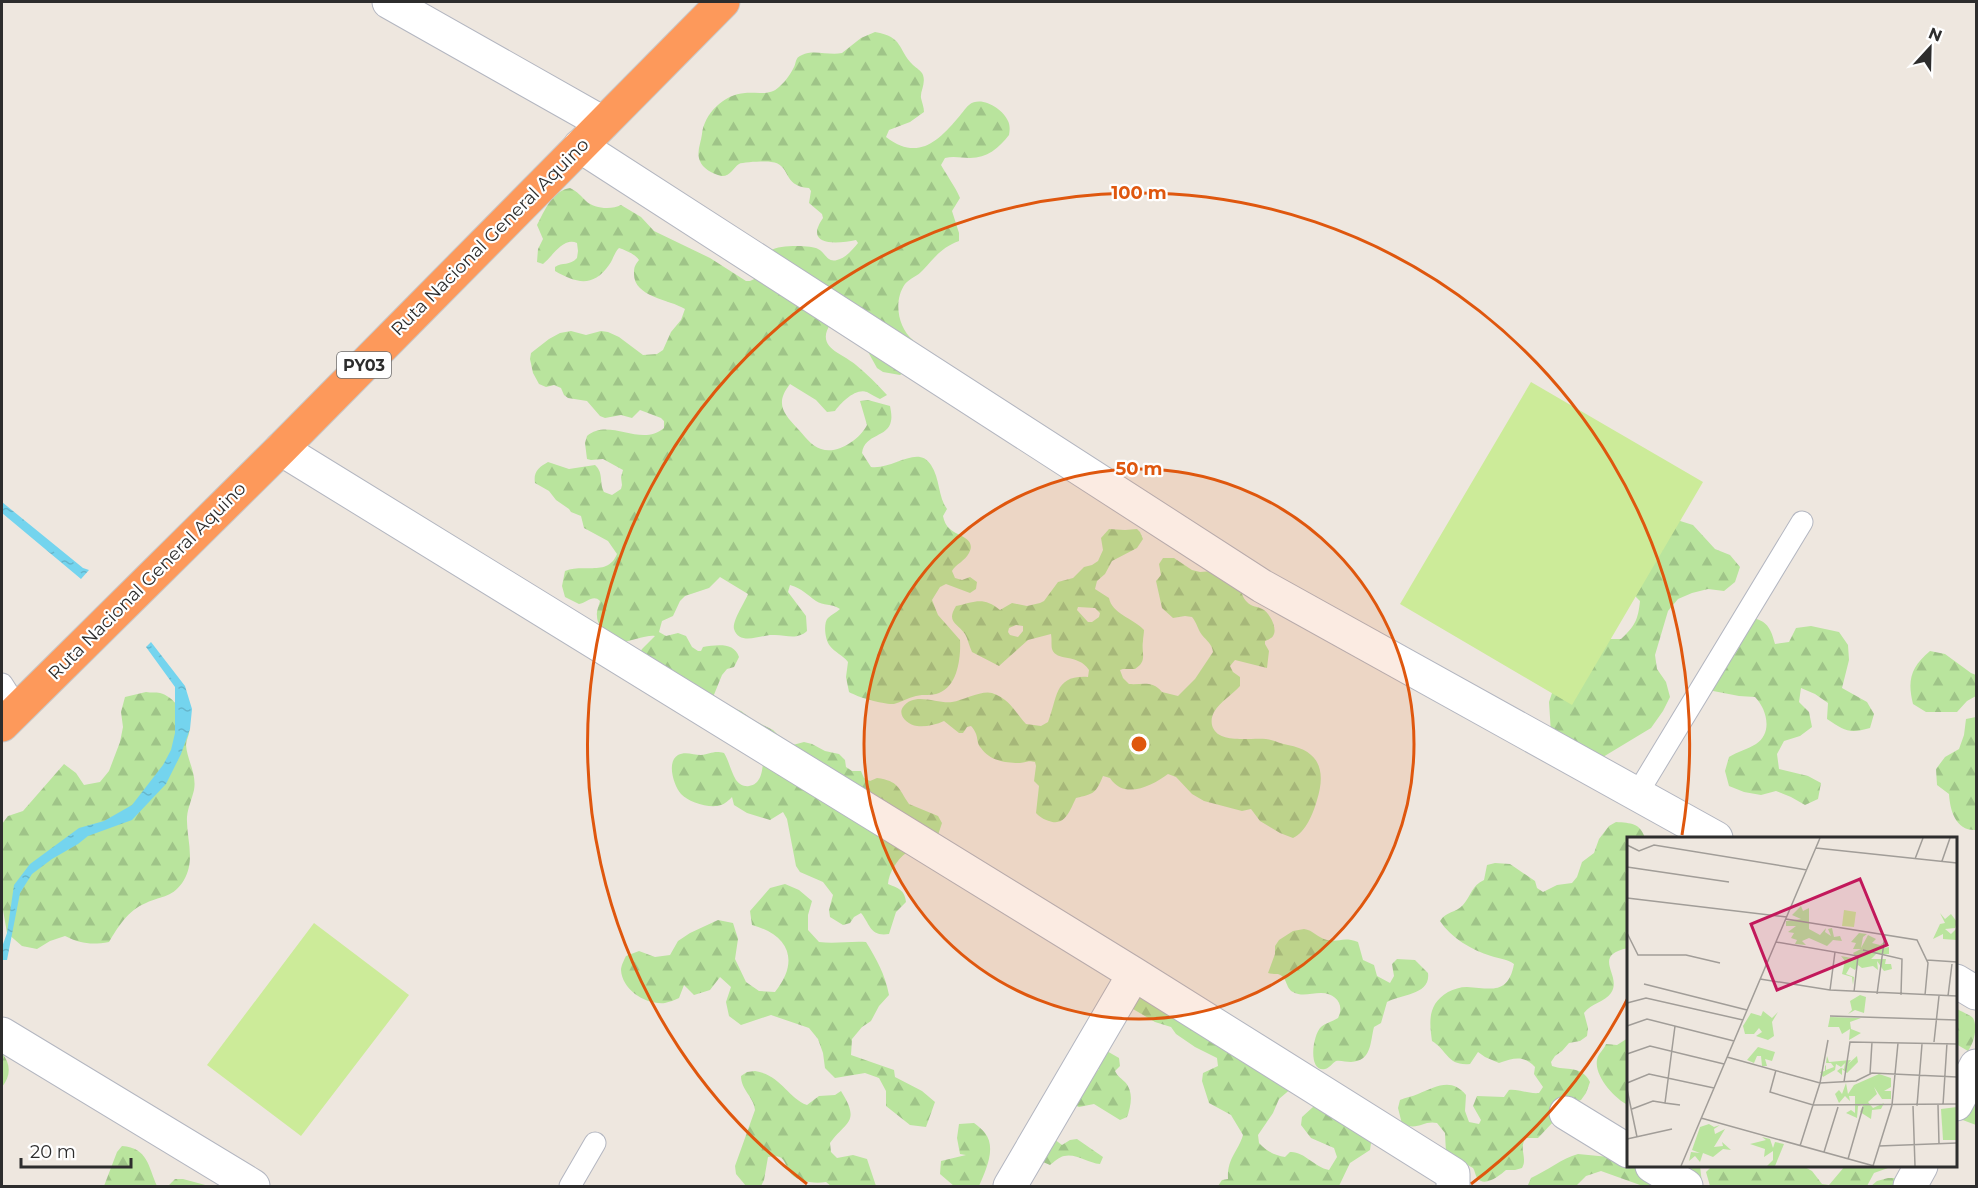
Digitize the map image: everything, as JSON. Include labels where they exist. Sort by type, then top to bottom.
[{"type":"highway","name":"Ruta Nacional General Aquino","points":[[7,706],[281,449],[723,2]]},
{"type":"street","points":[[389,2],[603,123]]},
{"type":"street","points":[[579,146],[1262,586],[1714,837]]},
{"type":"street","points":[[281,449],[1134,974],[1453,1174],[1453,1186]]},
{"type":"street","points":[[1010,1186],[1134,974]]},
{"type":"street","points":[[1957,982],[1977,993]]},
{"type":"street","points":[[2,1034],[253,1186]]},
{"type":"street","points":[[1957,1102],[1977,1066]]},
{"type":"street","points":[[1566,1113],[1627,1150]]},
{"type":"street","points":[[1654,1167],[1686,1186]]},
{"type":"street","points":[[1910,1186],[1920,1167]]},
{"type":"lane","points":[[1637,794],[1802,522]]},
{"type":"lane","points":[[570,1186],[595,1143]]},
{"type":"green space","points":[[875,32],[896,40],[924,78],[921,95],[924,112],[910,122],[889,130],[886,137],[907,147],[925,146],[941,136],[974,102],[985,103],[997,108],[1009,123],[1009,135],[997,148],[987,154],[976,158],[945,158],[941,165],[960,198],[952,211],[959,233],[959,241],[939,253],[921,272],[905,284],[901,291],[899,314],[904,329],[913,340],[914,348],[907,371],[900,375],[883,372],[877,368],[862,341],[831,323],[827,331],[826,338],[832,349],[860,368],[887,395],[880,399],[867,392],[858,392],[845,400],[835,411],[827,412],[816,400],[790,384],[782,402],[788,417],[808,440],[817,448],[828,450],[841,448],[864,430],[867,425],[860,401],[868,400],[890,406],[889,426],[867,442],[862,453],[871,467],[888,465],[912,457],[926,459],[931,465],[947,509],[943,516],[945,523],[965,538],[971,548],[967,556],[952,571],[955,578],[962,580],[970,577],[977,582],[976,589],[970,593],[946,584],[940,587],[932,600],[938,615],[960,640],[957,670],[950,684],[936,694],[916,696],[894,704],[858,696],[849,692],[846,677],[848,662],[832,648],[826,636],[826,620],[840,609],[819,603],[790,585],[788,592],[806,616],[807,631],[799,636],[740,637],[734,626],[748,594],[720,577],[709,588],[685,596],[673,616],[662,621],[659,632],[666,636],[678,633],[686,636],[692,647],[698,651],[701,651],[703,647],[719,645],[737,652],[739,657],[734,667],[727,669],[722,675],[711,702],[638,656],[655,636],[619,643],[599,624],[597,610],[600,601],[595,598],[579,604],[565,597],[562,586],[565,571],[608,565],[617,554],[608,541],[584,528],[581,516],[571,512],[549,491],[535,483],[537,470],[548,462],[569,469],[595,465],[600,471],[604,492],[612,495],[621,489],[623,470],[603,459],[587,459],[585,443],[587,436],[596,431],[605,430],[645,435],[664,428],[664,421],[640,410],[632,418],[621,415],[605,418],[600,416],[587,401],[568,398],[561,388],[554,385],[546,387],[539,384],[533,373],[531,353],[560,333],[571,331],[586,335],[601,331],[619,337],[643,355],[657,354],[663,350],[685,309],[653,296],[639,287],[634,273],[639,260],[619,248],[603,272],[590,280],[577,280],[555,271],[555,267],[572,262],[577,258],[577,243],[567,243],[558,248],[543,264],[537,262],[538,249],[543,239],[537,225],[554,197],[570,188],[594,206],[608,208],[621,205],[641,217],[654,231],[710,258],[746,281],[761,276],[768,255],[775,248],[809,247],[820,250],[834,261],[843,257],[858,243],[856,240],[832,242],[820,239],[817,234],[818,227],[823,218],[822,214],[809,203],[811,191],[809,188],[794,183],[778,164],[768,162],[739,164],[727,175],[721,176],[701,164],[699,151],[707,119],[716,106],[723,101],[737,94],[767,93],[775,90],[789,76],[799,56],[807,53],[842,53],[861,38]]},
{"type":"green space","points":[[1531,382],[1703,482],[1572,705],[1400,604]]},
{"type":"green space","points":[[1677,520],[1693,525],[1715,549],[1730,555],[1740,567],[1735,582],[1724,591],[1708,589],[1692,593],[1678,599],[1668,611],[1655,655],[1657,669],[1666,682],[1670,697],[1651,728],[1598,760],[1551,733],[1549,702],[1554,687],[1605,639],[1621,639],[1633,626],[1640,601],[1629,590]]},
{"type":"green space","points":[[1109,529],[1137,529],[1143,539],[1137,548],[1112,561],[1105,574],[1097,581],[1095,589],[1109,598],[1118,612],[1144,630],[1141,663],[1135,669],[1120,670],[1123,678],[1129,684],[1151,684],[1162,692],[1178,696],[1195,679],[1213,652],[1192,617],[1173,618],[1162,608],[1156,581],[1161,575],[1159,564],[1163,558],[1174,558],[1192,570],[1213,571],[1241,589],[1249,604],[1262,609],[1269,615],[1275,630],[1272,637],[1265,641],[1269,651],[1267,668],[1235,660],[1230,666],[1233,672],[1240,677],[1240,686],[1217,708],[1213,715],[1212,725],[1215,731],[1227,738],[1269,740],[1299,748],[1314,757],[1320,771],[1320,790],[1311,817],[1298,835],[1293,838],[1280,833],[1260,821],[1251,809],[1242,811],[1204,801],[1192,794],[1176,777],[1168,774],[1154,783],[1130,790],[1116,785],[1110,778],[1103,776],[1094,792],[1076,798],[1063,820],[1049,821],[1036,813],[1039,786],[1034,781],[1035,762],[1009,762],[989,756],[979,745],[976,733],[971,726],[967,727],[963,733],[959,733],[944,721],[938,724],[917,726],[907,722],[902,716],[903,707],[913,700],[952,702],[988,692],[1008,702],[1026,724],[1041,726],[1048,722],[1059,689],[1069,680],[1088,677],[1089,670],[1079,661],[1054,653],[1051,634],[1028,640],[999,666],[972,652],[965,634],[952,619],[953,611],[956,606],[979,601],[989,603],[1000,610],[1012,603],[1027,606],[1040,603],[1058,582],[1073,578],[1084,567],[1098,561],[1103,550],[1101,538]],"holes":[[[1078,607],[1095,608],[1100,613],[1099,617],[1088,622],[1077,610]],[[1016,625],[1023,626],[1023,631],[1018,637],[1008,632],[1009,628]]]},
{"type":"green space","points":[[1745,616],[1766,624],[1775,644],[1789,642],[1796,628],[1811,626],[1839,632],[1848,645],[1849,660],[1842,688],[1867,702],[1874,714],[1870,728],[1857,731],[1843,729],[1827,719],[1828,703],[1801,688],[1799,702],[1809,712],[1812,727],[1800,736],[1784,741],[1777,754],[1779,769],[1808,776],[1821,783],[1818,799],[1805,805],[1776,791],[1761,795],[1729,786],[1725,771],[1729,757],[1756,744],[1765,734],[1766,727],[1763,708],[1755,697],[1708,690]]},
{"type":"green space","points":[[1930,651],[1945,654],[1976,675],[1976,696],[1967,701],[1957,712],[1926,712],[1913,704],[1910,688],[1912,674],[1918,663]]},
{"type":"green space","points":[[146,692],[160,693],[170,698],[182,711],[189,727],[186,745],[195,784],[187,817],[190,856],[188,872],[180,886],[172,893],[146,903],[129,914],[109,942],[87,943],[65,936],[37,949],[22,946],[7,933],[2,904],[2,824],[8,816],[23,811],[64,764],[76,773],[84,785],[100,782],[109,771],[120,742],[123,727],[121,712],[125,697]]},
{"type":"green space","points":[[728,706],[773,730],[789,746],[804,742],[839,754],[845,760],[846,767],[852,771],[861,771],[864,778],[870,781],[877,778],[894,783],[909,804],[938,816],[942,823],[937,838],[914,856],[906,853],[890,875],[888,884],[903,892],[906,902],[896,912],[889,934],[874,932],[861,913],[850,923],[843,925],[830,917],[829,910],[833,895],[823,882],[800,872],[796,866],[787,819],[783,812],[770,820],[747,813],[734,805],[732,797],[721,805],[705,805],[689,800],[678,790],[672,774],[672,763],[674,758],[684,753],[701,755],[724,753],[740,784],[749,786],[758,781],[763,767],[763,752]]},
{"type":"green space","points":[[1976,717],[1976,830],[1963,827],[1955,819],[1949,794],[1937,785],[1936,769],[1945,757],[1959,749],[1966,719]]},
{"type":"green space","points":[[1616,822],[1634,825],[1640,829],[1645,837],[1627,837],[1627,948],[1617,951],[1609,961],[1614,986],[1611,993],[1584,1013],[1588,1028],[1587,1036],[1580,1041],[1569,1043],[1551,1062],[1552,1066],[1583,1073],[1590,1082],[1581,1100],[1570,1104],[1538,1138],[1526,1138],[1523,1146],[1524,1164],[1522,1168],[1506,1170],[1492,1180],[1480,1181],[1473,1168],[1446,1153],[1445,1133],[1437,1123],[1417,1126],[1402,1124],[1398,1108],[1400,1100],[1437,1086],[1455,1086],[1466,1095],[1465,1111],[1469,1122],[1479,1124],[1481,1120],[1473,1106],[1477,1096],[1504,1097],[1509,1090],[1539,1093],[1543,1087],[1534,1074],[1535,1067],[1523,1059],[1499,1063],[1478,1052],[1470,1064],[1462,1064],[1452,1060],[1432,1041],[1431,1013],[1441,997],[1459,988],[1490,989],[1503,986],[1514,964],[1469,947],[1450,933],[1440,921],[1445,915],[1460,908],[1466,902],[1474,888],[1484,880],[1487,865],[1510,864],[1535,881],[1537,888],[1543,892],[1557,885],[1572,883],[1577,877],[1582,862],[1594,853],[1599,839],[1609,826]]},
{"type":"green space","points":[[785,884],[799,890],[812,901],[808,915],[808,930],[819,942],[866,942],[874,955],[889,995],[879,1006],[871,1021],[862,1027],[852,1039],[851,1055],[894,1070],[895,1077],[922,1091],[935,1102],[926,1127],[910,1125],[886,1106],[886,1091],[879,1078],[865,1073],[835,1078],[825,1068],[818,1039],[809,1028],[771,1015],[741,1025],[729,1016],[726,1002],[731,987],[720,977],[710,990],[694,995],[684,985],[679,998],[665,1003],[643,999],[630,990],[626,984],[621,970],[626,956],[639,951],[655,957],[670,955],[678,941],[718,920],[733,923],[738,939],[735,959],[746,982],[759,991],[775,992],[787,970],[787,951],[775,935],[752,925],[750,911],[770,888]]},
{"type":"green space","points":[[314,923],[409,995],[301,1136],[207,1065]]},
{"type":"green space","points":[[1304,929],[1327,940],[1358,942],[1363,960],[1374,965],[1377,976],[1390,983],[1394,976],[1392,964],[1397,959],[1415,960],[1428,973],[1428,980],[1420,990],[1387,1002],[1381,1023],[1374,1027],[1369,1050],[1358,1061],[1336,1061],[1325,1069],[1319,1068],[1313,1052],[1316,1037],[1324,1024],[1338,1018],[1340,1004],[1331,995],[1296,993],[1290,990],[1281,975],[1268,973],[1275,954],[1275,946],[1279,940],[1293,931]]},
{"type":"green space","points":[[1138,996],[1147,997],[1293,1087],[1279,1099],[1273,1113],[1258,1135],[1259,1143],[1267,1150],[1285,1157],[1290,1152],[1295,1152],[1329,1170],[1337,1157],[1334,1148],[1311,1138],[1301,1125],[1302,1117],[1313,1107],[1321,1104],[1372,1136],[1370,1150],[1350,1163],[1339,1186],[1218,1186],[1222,1180],[1228,1179],[1231,1160],[1243,1135],[1231,1115],[1209,1103],[1202,1081],[1203,1073],[1218,1066],[1217,1058],[1195,1047],[1176,1034],[1171,1027],[1155,1022],[1133,1009],[1129,1003]]},
{"type":"green space","points":[[1957,1009],[1973,1018],[1975,1035],[1968,1051],[1957,1045]]},
{"type":"green space","points":[[1627,1039],[1627,1104],[1606,1086],[1597,1066],[1598,1058],[1606,1044],[1617,1045]]},
{"type":"green space","points":[[1105,1050],[1119,1058],[1120,1066],[1115,1071],[1128,1086],[1131,1095],[1127,1117],[1120,1120],[1094,1104],[1079,1107],[1072,1104],[1087,1077],[1094,1075],[1099,1069],[1096,1062]]},
{"type":"green space","points":[[2,1053],[9,1070],[2,1087]]},
{"type":"green space","points":[[755,1071],[778,1081],[794,1097],[807,1105],[819,1096],[835,1095],[841,1091],[851,1116],[830,1143],[831,1152],[837,1158],[853,1155],[867,1159],[876,1186],[831,1186],[826,1182],[806,1181],[792,1175],[780,1157],[773,1156],[768,1157],[761,1186],[746,1186],[736,1174],[735,1166],[755,1110],[741,1076]]},
{"type":"green space","points":[[1976,1082],[1976,1125],[1960,1119]]},
{"type":"green space","points":[[974,1123],[988,1139],[990,1153],[987,1167],[979,1186],[954,1186],[940,1174],[941,1161],[966,1155],[960,1154],[957,1138],[959,1124]]},
{"type":"green space","points":[[1050,1136],[1062,1145],[1077,1139],[1103,1157],[1100,1164],[1068,1155],[1060,1157],[1050,1165],[1043,1162],[1031,1153]]},
{"type":"green space","points":[[122,1146],[131,1147],[142,1154],[157,1186],[104,1186],[117,1152]]},
{"type":"green space","points":[[1578,1154],[1609,1157],[1627,1167],[1700,1167],[1702,1183],[1699,1186],[1640,1185],[1601,1171],[1586,1176],[1576,1186],[1528,1185],[1531,1178],[1566,1158]]},
{"type":"green space","points":[[1711,1167],[1805,1167],[1812,1171],[1822,1184],[1829,1185],[1844,1167],[1889,1167],[1874,1173],[1867,1186],[1710,1186],[1706,1172]]},
{"type":"green space","points":[[1896,1178],[1911,1186],[1871,1186],[1877,1181]]},
{"type":"green space","points":[[175,1179],[183,1179],[209,1186],[168,1186]]},
{"type":"water","points":[[2,502],[83,568],[89,570],[81,579],[2,513]]},
{"type":"water","points":[[151,642],[185,686],[192,709],[190,729],[181,754],[166,784],[132,820],[88,836],[32,874],[20,893],[7,960],[2,960],[2,947],[7,933],[14,885],[30,864],[79,828],[104,821],[132,805],[163,765],[171,750],[175,733],[175,687],[146,647]]}]
